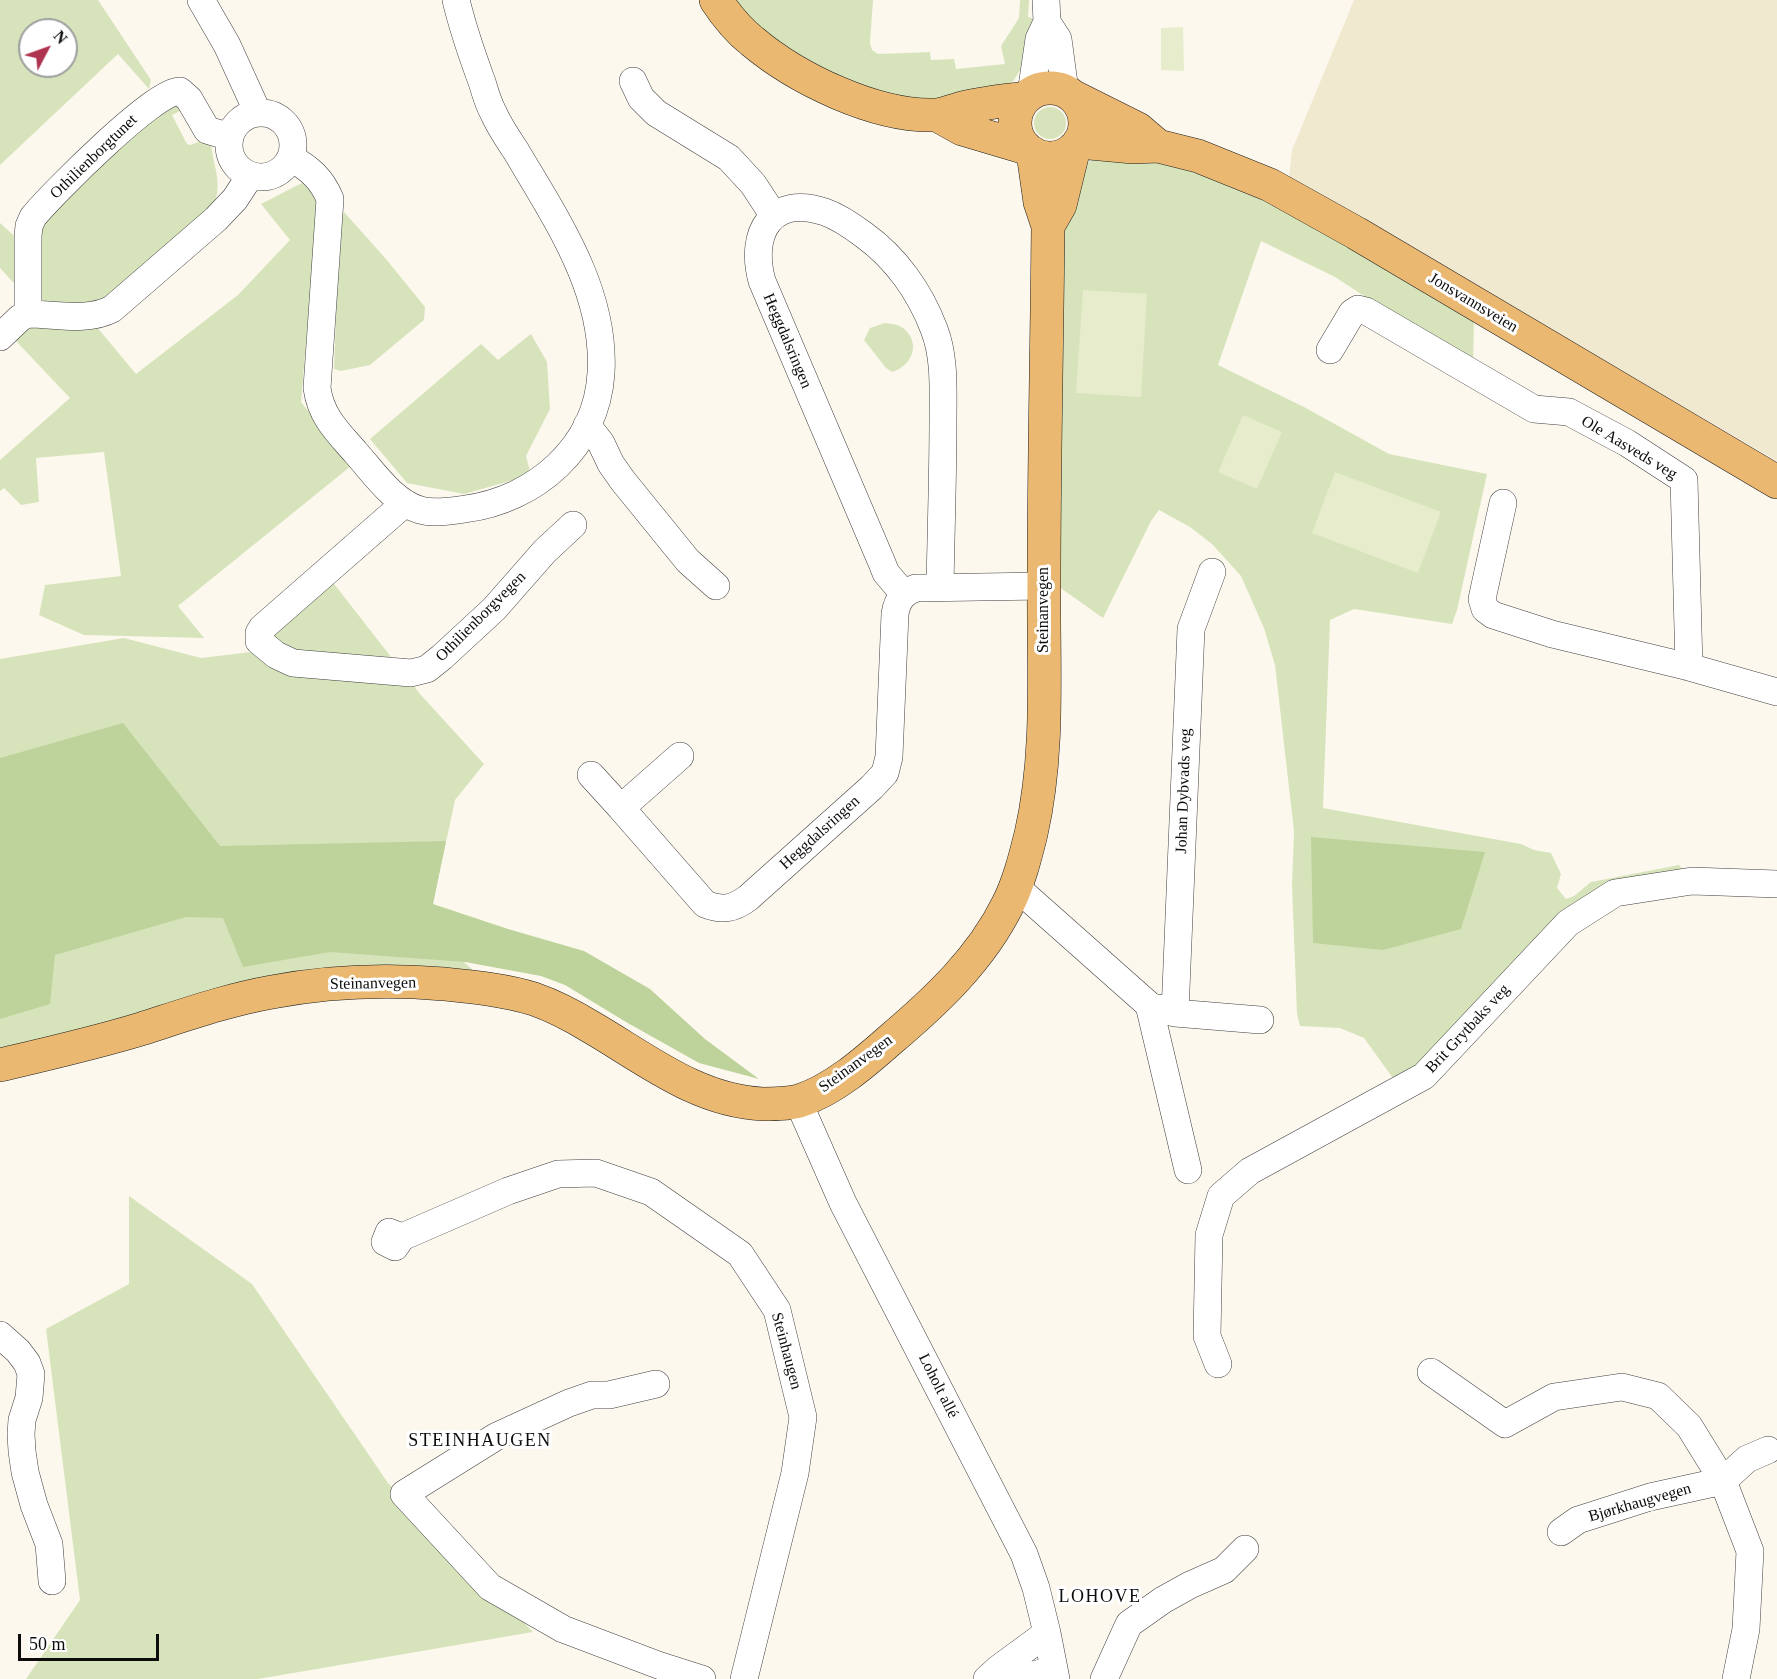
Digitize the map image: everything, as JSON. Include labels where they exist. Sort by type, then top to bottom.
[{"type":"main road","points":[[716,0],[725,13],[752,41],[819,84],[861,103],[896,112],[937,115],[1028,96]]},
{"type":"main road","points":[[1051,87],[1070,94],[1083,110],[1086,124],[1082,137],[1077,145],[1064,155],[1051,158],[1037,155],[1017,135],[1015,122],[1018,107],[1037,90],[1051,87]]},
{"type":"main road","name":"Jonsvannsveien","points":[[1070,94],[1138,129],[1158,146]]},
{"type":"main road","points":[[937,115],[962,129],[1030,150]]},
{"type":"main road","name":"Jonsvannsveien","points":[[1077,145],[1158,146],[1198,156],[1270,185],[1777,482]]},
{"type":"main road","name":"Steinanvegen","points":[[1048,226],[1060,205],[1077,145]]},
{"type":"main road","name":"Steinanvegen","points":[[0,1065],[87,1045],[214,1005],[276,991],[354,981],[402,981],[466,986],[521,995],[545,1002],[690,1086],[712,1094],[754,1103],[783,1104],[798,1101],[831,1085],[853,1070],[917,1017],[943,992],[980,950],[1004,912],[1016,887],[1026,853],[1041,780],[1045,731],[1043,586],[1048,226],[1040,202],[1030,150]]},
{"type":"street","points":[[201,0],[227,45],[258,113]]},
{"type":"street","points":[[291,158],[313,173],[326,189],[330,199],[317,388],[322,409],[338,431],[390,490],[405,503],[421,510],[437,512],[486,506],[517,494],[543,479],[563,462],[577,443],[594,410],[599,391],[601,357],[598,332],[584,276],[556,218],[493,112],[464,33],[456,0]]},
{"type":"street","points":[[1046,11],[1058,39],[1070,94]]},
{"type":"street","points":[[1028,96],[1046,11]]},
{"type":"street","points":[[633,81],[641,98],[656,113],[729,158],[753,184],[774,216],[782,211],[795,209],[825,212],[863,234],[894,261],[908,279],[934,328],[943,376],[940,587]]},
{"type":"street","name":"Othilienborgtunet","points":[[28,314],[28,236],[33,217],[132,119],[171,92],[180,91],[189,99],[207,130],[230,137]]},
{"type":"street","points":[[258,113],[274,115],[287,126],[293,141],[291,158],[286,166],[270,177],[250,176],[242,171],[230,156],[228,146],[234,128],[240,120],[258,113]]},
{"type":"street","points":[[0,337],[12,324],[28,314],[92,316],[112,309],[216,219],[235,199],[250,176]]},
{"type":"street","name":"Heggdalsringen","points":[[591,775],[705,904],[714,908],[730,908],[748,898],[885,773],[889,757],[895,614],[897,604],[904,594],[886,573],[762,281],[758,267],[758,243],[768,222],[774,216]]},
{"type":"street","name":"Ole Aasveds veg","points":[[1330,350],[1352,313],[1358,309],[1366,311],[1534,409],[1569,412],[1627,443],[1684,480],[1689,667]]},
{"type":"street","points":[[587,425],[601,443],[611,464],[623,481],[688,561],[716,586]]},
{"type":"street","name":"Othilienborgvegen","points":[[405,503],[271,619],[259,633],[259,641],[276,656],[293,663],[419,672],[435,664],[494,609],[545,551],[573,525]]},
{"type":"street","points":[[1503,503],[1482,599],[1485,609],[1493,615],[1552,634],[1689,667],[1777,692]]},
{"type":"street","name":"Johan Dybvads veg","points":[[1175,1013],[1191,629],[1212,572]]},
{"type":"street","points":[[904,594],[916,588],[1043,586]]},
{"type":"street","points":[[621,808],[680,756]]},
{"type":"street","name":"Brit Grytbaks veg","points":[[1218,1364],[1207,1336],[1209,1235],[1221,1196],[1250,1171],[1424,1076],[1568,923],[1615,893],[1692,881],[1777,884]]},
{"type":"street","points":[[1016,887],[1149,1005],[1175,1013],[1260,1020]]},
{"type":"street","points":[[1149,1005],[1188,1170]]},
{"type":"street","name":"Loholt allé","points":[[798,1101],[843,1203],[1024,1554],[1036,1588],[1055,1674]]},
{"type":"street","name":"Steinhaugen","points":[[402,1237],[508,1191],[558,1174],[596,1173],[651,1192],[740,1254],[777,1310],[803,1417],[795,1473],[744,1679]]},
{"type":"street","points":[[0,1335],[18,1351],[27,1363],[31,1374],[29,1398],[22,1420],[22,1451],[34,1505],[49,1544],[52,1581]]},
{"type":"street","points":[[1431,1372],[1505,1424],[1554,1397],[1622,1387],[1659,1396],[1689,1426],[1723,1481],[1750,1551],[1746,1629],[1736,1679]]},
{"type":"street","points":[[656,1384],[609,1395],[592,1395],[569,1403],[497,1436],[404,1494],[490,1587],[563,1629],[702,1679]]},
{"type":"street","points":[[1723,1481],[1747,1459],[1768,1450]]},
{"type":"street","name":"Bjørkhaugvegen","points":[[1561,1532],[1578,1520],[1650,1497],[1723,1481]]},
{"type":"street","points":[[1104,1679],[1129,1624],[1163,1600],[1224,1570],[1245,1549]]},
{"type":"street","points":[[987,1679],[1047,1633]]},
{"type":"street","points":[[1016,1679],[1055,1674]]},
{"type":"shaded area","points":[[1354,0],[1777,0],[1777,461],[1289,177],[1292,150]]},
{"type":"green space","points":[[0,0],[98,0],[151,80],[149,89],[118,54],[0,165]]},
{"type":"green space","points":[[731,0],[873,0],[870,43],[872,50],[878,54],[930,52],[931,60],[954,59],[956,69],[1005,64],[1001,46],[1019,18],[1020,0],[1029,0],[1028,17],[1035,19],[1022,67],[1014,80],[1004,89],[962,101],[877,95],[783,51]]},
{"type":"green space","points":[[1183,27],[1184,71],[1161,70],[1161,28]]},
{"type":"green space","points":[[172,101],[184,109],[172,115],[187,144],[204,140],[211,143],[218,181],[214,205],[95,306],[40,301],[40,219]]},
{"type":"green space","points":[[1050,107],[1061,112],[1066,123],[1061,134],[1050,139],[1039,134],[1034,123],[1039,112]]},
{"type":"green space","points":[[1097,157],[1182,163],[1239,184],[1474,316],[1473,367],[1335,277],[1261,241],[1218,365],[1304,407],[1389,454],[1487,474],[1452,624],[1354,609],[1330,620],[1323,808],[1521,844],[1534,850],[1551,853],[1561,874],[1557,888],[1566,899],[1574,896],[1591,882],[1679,865],[1692,881],[1615,893],[1400,1088],[1364,1038],[1340,1028],[1300,1026],[1297,1014],[1292,886],[1294,831],[1275,665],[1264,628],[1241,576],[1212,544],[1190,527],[1159,510],[1151,521],[1103,618],[1062,589],[1056,582],[1062,242],[1072,193],[1085,164]]},
{"type":"green space","points":[[302,183],[318,199],[301,402],[351,466],[178,606],[204,638],[84,635],[39,615],[45,585],[121,576],[104,452],[36,458],[39,502],[21,505],[4,488],[0,491],[0,460],[70,398],[14,339],[29,325],[96,326],[136,374],[238,295],[290,240],[261,204]]},
{"type":"green space","points":[[344,212],[425,307],[424,320],[370,365],[341,371],[334,369],[340,215]]},
{"type":"green space","points":[[0,223],[21,242],[22,292],[0,268]]},
{"type":"green space","points":[[1083,290],[1147,294],[1141,397],[1076,393]]},
{"type":"green space","points":[[885,323],[903,328],[909,334],[913,347],[905,365],[892,372],[886,368],[864,340],[870,328]]},
{"type":"green space","points":[[531,334],[547,362],[550,409],[526,456],[531,475],[464,494],[407,483],[370,439],[481,344],[498,360]]},
{"type":"green space","points":[[1243,415],[1282,432],[1257,489],[1218,472]]},
{"type":"green space","points":[[1335,472],[1441,512],[1418,573],[1312,533]]},
{"type":"green space","points":[[331,580],[420,694],[484,764],[455,800],[433,903],[464,962],[495,990],[384,980],[0,1065],[0,659],[124,638],[201,658],[251,652]]},
{"type":"green space","points":[[123,723],[220,846],[446,841],[433,904],[584,951],[650,989],[705,1039],[759,1079],[699,1063],[565,985],[541,976],[465,962],[330,952],[243,967],[223,918],[186,917],[55,955],[50,1004],[0,1019],[0,758]]},
{"type":"green space","points":[[1311,837],[1485,852],[1461,929],[1383,950],[1313,943]]},
{"type":"green space","points":[[129,1196],[252,1284],[388,1483],[533,1632],[258,1679],[26,1679],[80,1600],[46,1329],[129,1284]]},
{"type":"district","name":"STEINHAUGEN","points":[[480,1441]]},
{"type":"district","name":"LOHOVE","points":[[1100,1597]]}]
